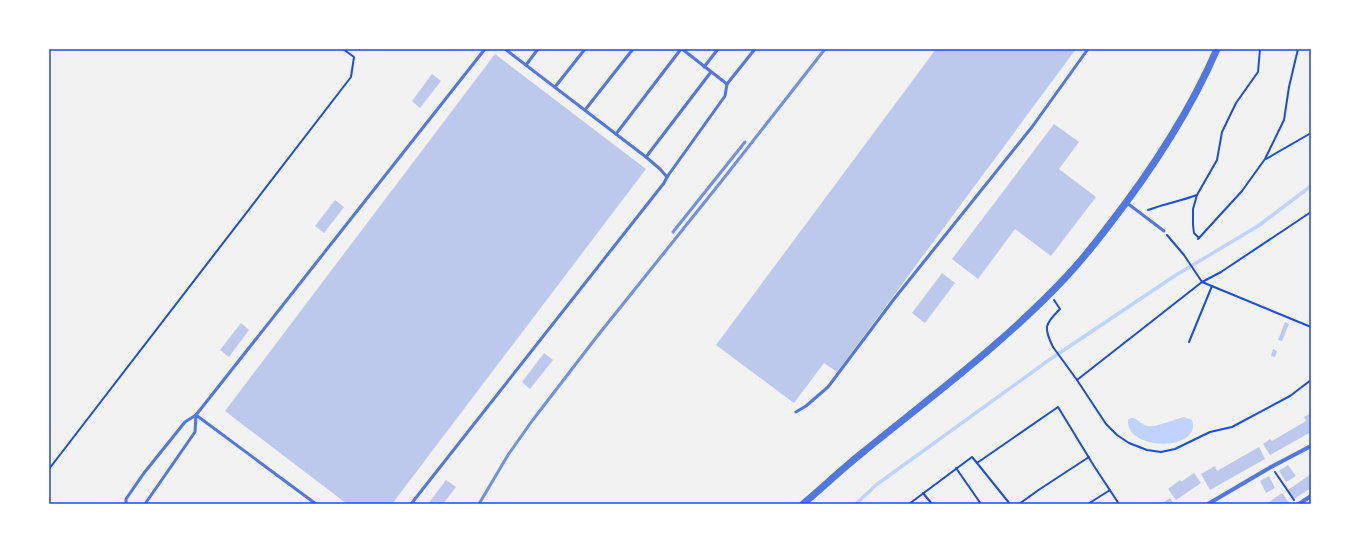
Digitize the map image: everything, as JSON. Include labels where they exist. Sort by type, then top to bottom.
[{"type":"street","points":[[803,504],[860,454],[980,358],[1018,324],[1066,277],[1126,203],[1152,166],[1182,118],[1217,49]]},
{"type":"street","points":[[1208,504],[1271,467],[1311,446]]},
{"type":"street","points":[[1298,504],[1311,496]]},
{"type":"lane","points":[[126,504],[126,499],[144,473],[185,422],[196,415],[485,49]]},
{"type":"lane","points":[[505,49],[646,157],[660,169],[666,177]]},
{"type":"lane","points":[[526,65],[538,49]]},
{"type":"lane","points":[[555,87],[585,49]]},
{"type":"lane","points":[[584,110],[633,49]]},
{"type":"lane","points":[[616,134],[683,49],[727,84]]},
{"type":"lane","points":[[704,66],[718,49]]},
{"type":"lane","points":[[411,504],[664,183],[666,177],[725,96],[727,84],[755,49]]},
{"type":"lane","points":[[796,412],[828,388],[894,299],[1032,126],[1088,49]]},
{"type":"lane","points":[[646,157],[711,72]]},
{"type":"lane","points":[[1126,203],[1164,232]]},
{"type":"lane","points":[[145,504],[195,432],[196,415]]},
{"type":"lane","points":[[196,415],[316,504]]},
{"type":"path","points":[[49,469],[352,77],[354,57],[344,49]]},
{"type":"path","points":[[1260,49],[1258,72],[1236,103],[1222,132],[1217,160],[1196,195],[1193,209],[1193,225],[1194,233],[1198,238],[1242,191],[1265,159],[1284,120],[1289,87],[1298,49]]},
{"type":"path","points":[[1265,159],[1311,133]]},
{"type":"path","points":[[1148,210],[1179,202],[1196,195]]},
{"type":"path","points":[[1077,380],[1202,282],[1221,272],[1311,212]]},
{"type":"path","points":[[1164,232],[1184,254],[1202,282],[1311,327]]},
{"type":"path","points":[[1189,342],[1212,286]]},
{"type":"path","points":[[1054,299],[1060,309],[1049,321],[1046,333],[1053,347],[1106,424],[1117,435],[1129,443],[1147,450],[1161,452],[1175,449],[1210,432],[1232,427],[1290,396],[1311,380]]},
{"type":"path","points":[[977,463],[1058,407],[1119,504]]},
{"type":"path","points":[[909,504],[972,457],[1010,504]]},
{"type":"path","points":[[1019,504],[1089,457]]},
{"type":"path","points":[[1271,467],[1298,504]]},
{"type":"path","points":[[956,468],[981,504]]},
{"type":"path","points":[[1088,504],[1110,490]]},
{"type":"path","points":[[923,493],[932,504]]},
{"type":"water","points":[[1184,417],[1192,420],[1192,430],[1186,438],[1176,442],[1163,444],[1150,442],[1139,438],[1131,430],[1128,420],[1133,418],[1144,425],[1151,426],[1160,425]]},
{"type":"building","points":[[936,49],[1076,49],[837,372],[824,363],[794,403],[716,345]]},
{"type":"building","points":[[495,54],[646,169],[392,504],[347,504],[225,411]]},
{"type":"building","points":[[432,74],[441,81],[420,108],[412,101]]},
{"type":"building","points":[[1054,124],[1079,142],[1059,169],[1096,197],[1051,256],[1015,229],[978,279],[952,259]]},
{"type":"building","points":[[335,200],[344,207],[324,233],[315,226]]},
{"type":"building","points":[[942,273],[955,283],[925,323],[912,313]]},
{"type":"building","points":[[1285,322],[1289,324],[1282,341],[1278,340]]},
{"type":"building","points":[[241,323],[249,330],[229,357],[220,350]]},
{"type":"building","points":[[1273,349],[1277,351],[1275,357],[1271,356]]},
{"type":"building","points":[[544,353],[553,360],[530,389],[522,382]]},
{"type":"building","points":[[1311,413],[1311,432],[1270,455],[1263,444],[1270,439],[1272,441],[1306,421],[1304,417]]},
{"type":"building","points":[[1259,447],[1265,459],[1210,490],[1201,474],[1215,466],[1217,471]]},
{"type":"building","points":[[1288,465],[1296,476],[1286,482],[1279,471]]},
{"type":"building","points":[[1194,473],[1201,483],[1176,500],[1168,489],[1180,480],[1181,482]]},
{"type":"building","points":[[1311,474],[1311,488],[1294,499],[1288,490]]},
{"type":"building","points":[[1269,476],[1275,488],[1266,493],[1260,481]]},
{"type":"building","points":[[446,480],[456,487],[443,504],[428,504]]},
{"type":"building","points":[[1282,493],[1289,503],[1266,504]]},
{"type":"building","points":[[1170,498],[1174,504],[1161,504]]},
{"type":"waterway","points":[[856,504],[876,485],[1049,360],[1176,275],[1258,226],[1311,186]]},
{"type":"railway","points":[[479,504],[508,455],[532,421],[595,339],[825,49]]},
{"type":"railway","points":[[673,232],[745,142]]}]
